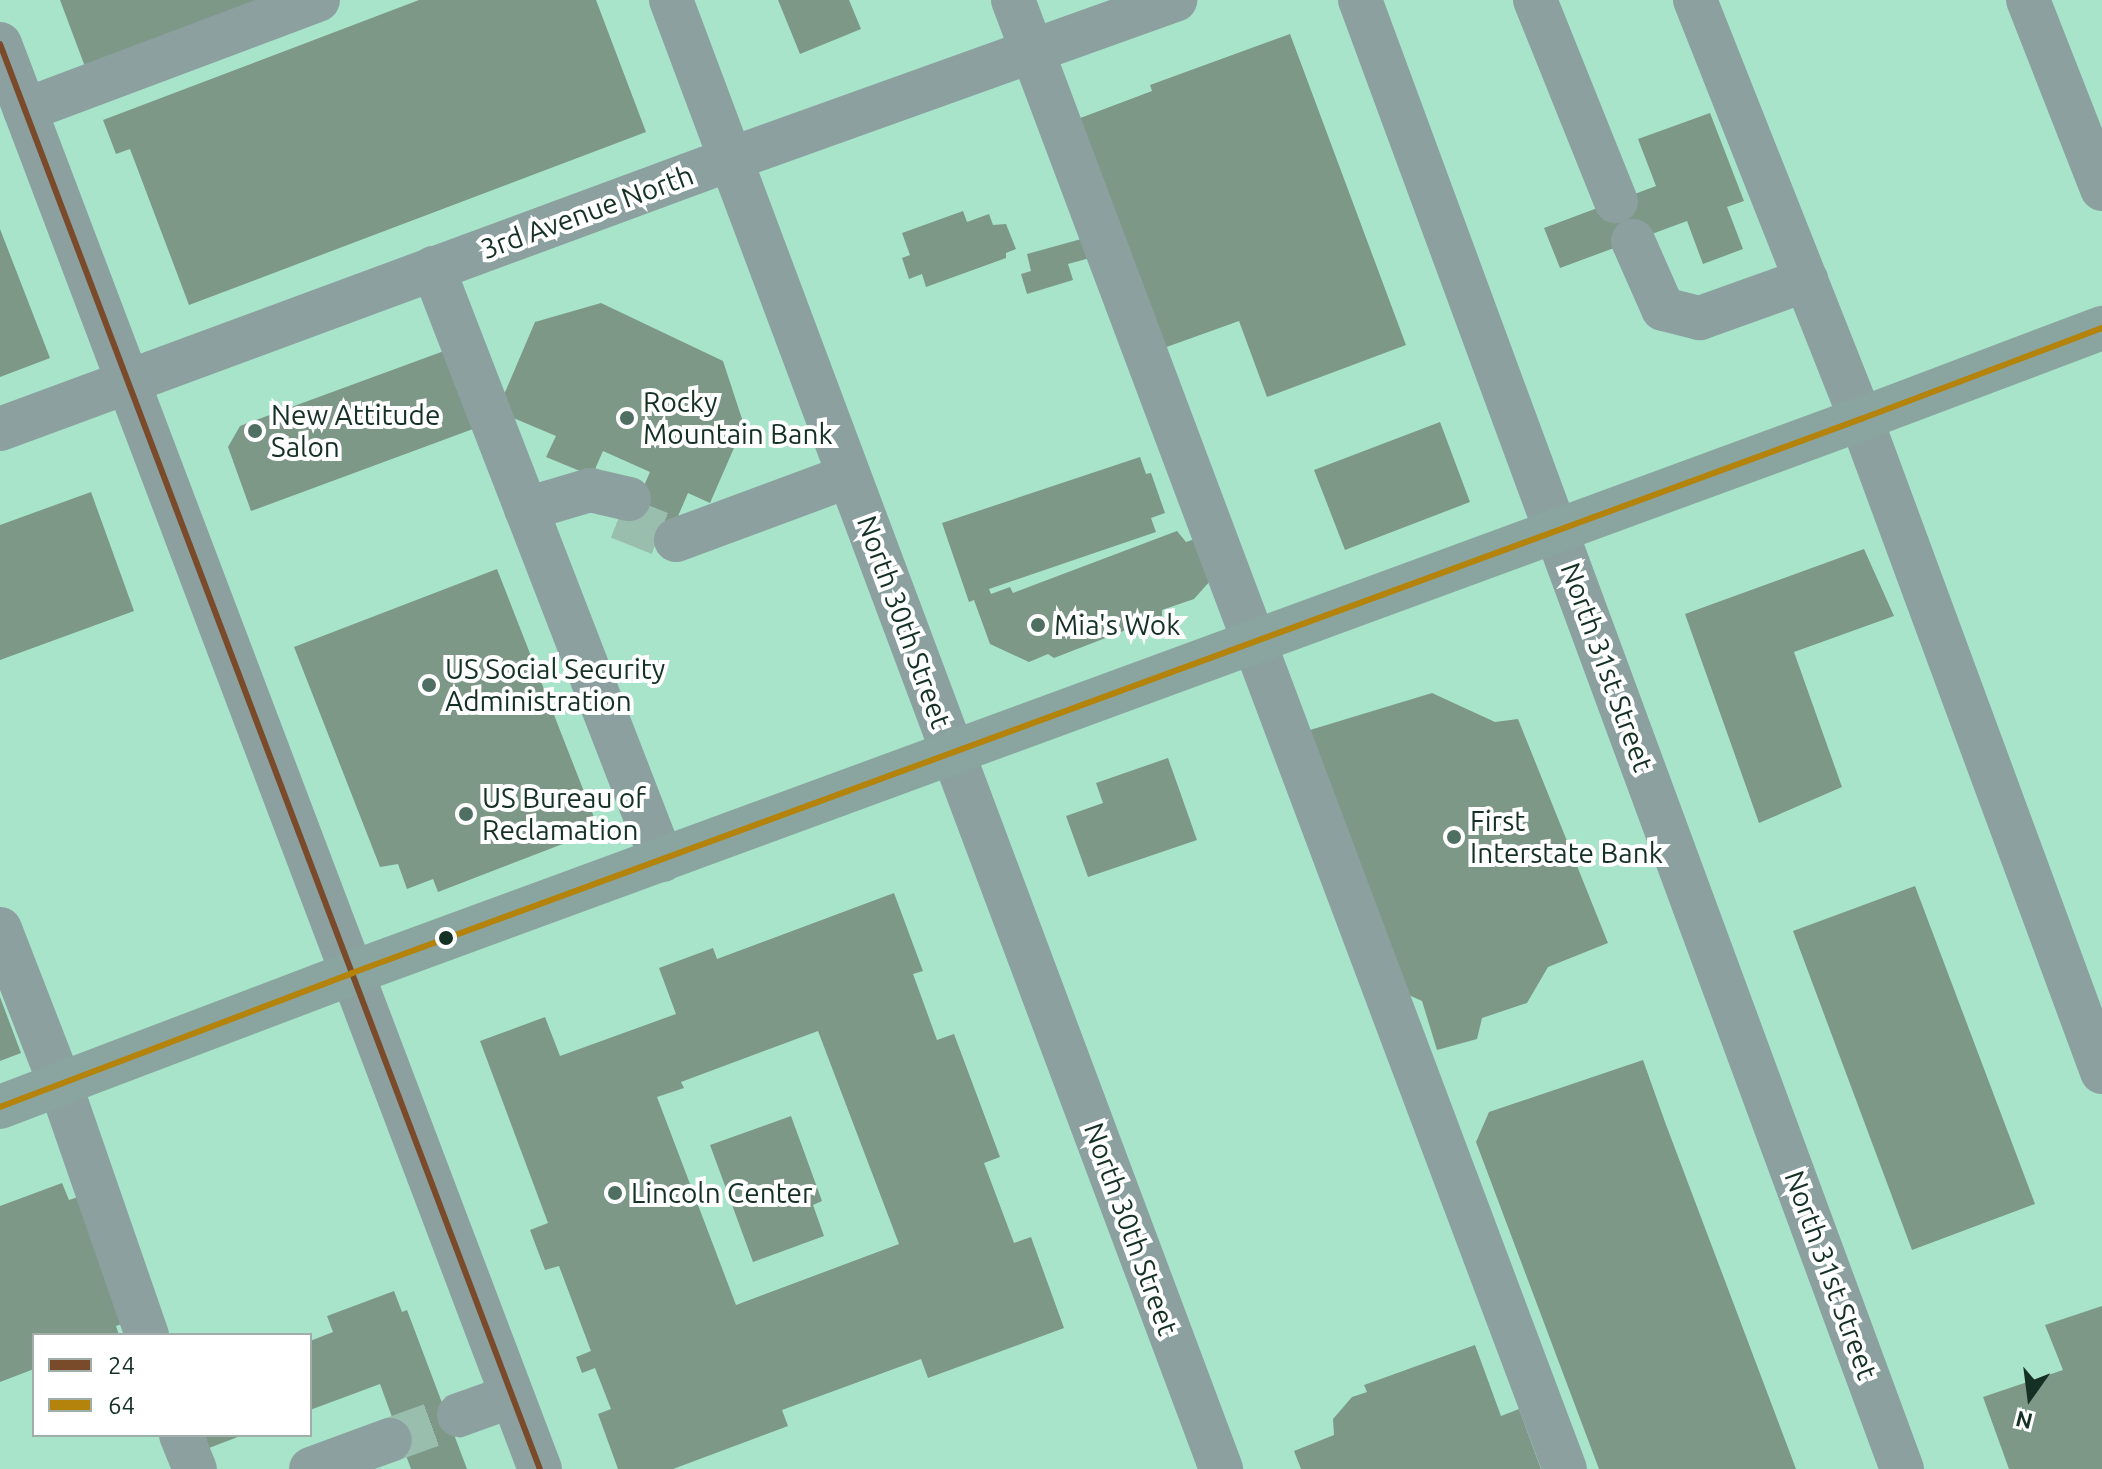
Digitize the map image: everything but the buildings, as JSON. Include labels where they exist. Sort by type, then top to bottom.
[{"type":"main road","points":[[0,1107],[352,973],[2102,328]]},
{"type":"street","points":[[25,110],[318,0]]},
{"type":"street","points":[[1013,0],[1565,1469]]},
{"type":"street","name":"3rd Avenue North","points":[[0,429],[731,159],[1175,0]]},
{"type":"street","name":"North 31st Street","points":[[1360,0],[1902,1469]]},
{"type":"street","points":[[1535,0],[1616,201]]},
{"type":"street","points":[[1695,0],[1861,419],[2102,1072]]},
{"type":"street","points":[[2028,0],[2102,189]]},
{"type":"street","name":"North 30th Street","points":[[683,3],[731,159],[1221,1469]]},
{"type":"street","points":[[0,44],[540,1469]]},
{"type":"street","points":[[1633,241],[1663,309],[1700,318],[1806,280]]},
{"type":"street","points":[[433,268],[662,860]]},
{"type":"street","points":[[680,530],[846,468]]},
{"type":"street","points":[[531,520],[624,508]]},
{"type":"street","points":[[0,929],[60,1084],[146,1333]]},
{"type":"street","points":[[459,1415],[512,1396]]},
{"type":"street","points":[[182,1437],[195,1469]]},
{"type":"street","points":[[311,1469],[390,1440]]},
{"type":"shaded area","points":[[0,0],[2102,0],[2102,1469],[0,1469]]},
{"type":"tunnel","points":[[619,517],[676,540]]},
{"type":"tunnel","points":[[390,1440],[459,1415]]},
{"type":"transit line","name":"24","points":[[0,44],[540,1469]]},
{"type":"transit line","name":"64","points":[[0,1107],[352,973],[2102,328]]},
{"type":"place","name":"Rocky Mountain Bank","points":[[627,418]]},
{"type":"place","name":"New Attitude Salon","points":[[255,431]]},
{"type":"place","name":"Mia's Wok","points":[[1038,625]]},
{"type":"place","name":"US Social Security Administration","points":[[429,685]]},
{"type":"place","name":"US Bureau of Reclamation","points":[[466,814]]},
{"type":"place","name":"First Interstate Bank","points":[[1454,837]]},
{"type":"place","name":"Lincoln Center","points":[[615,1193]]}]
